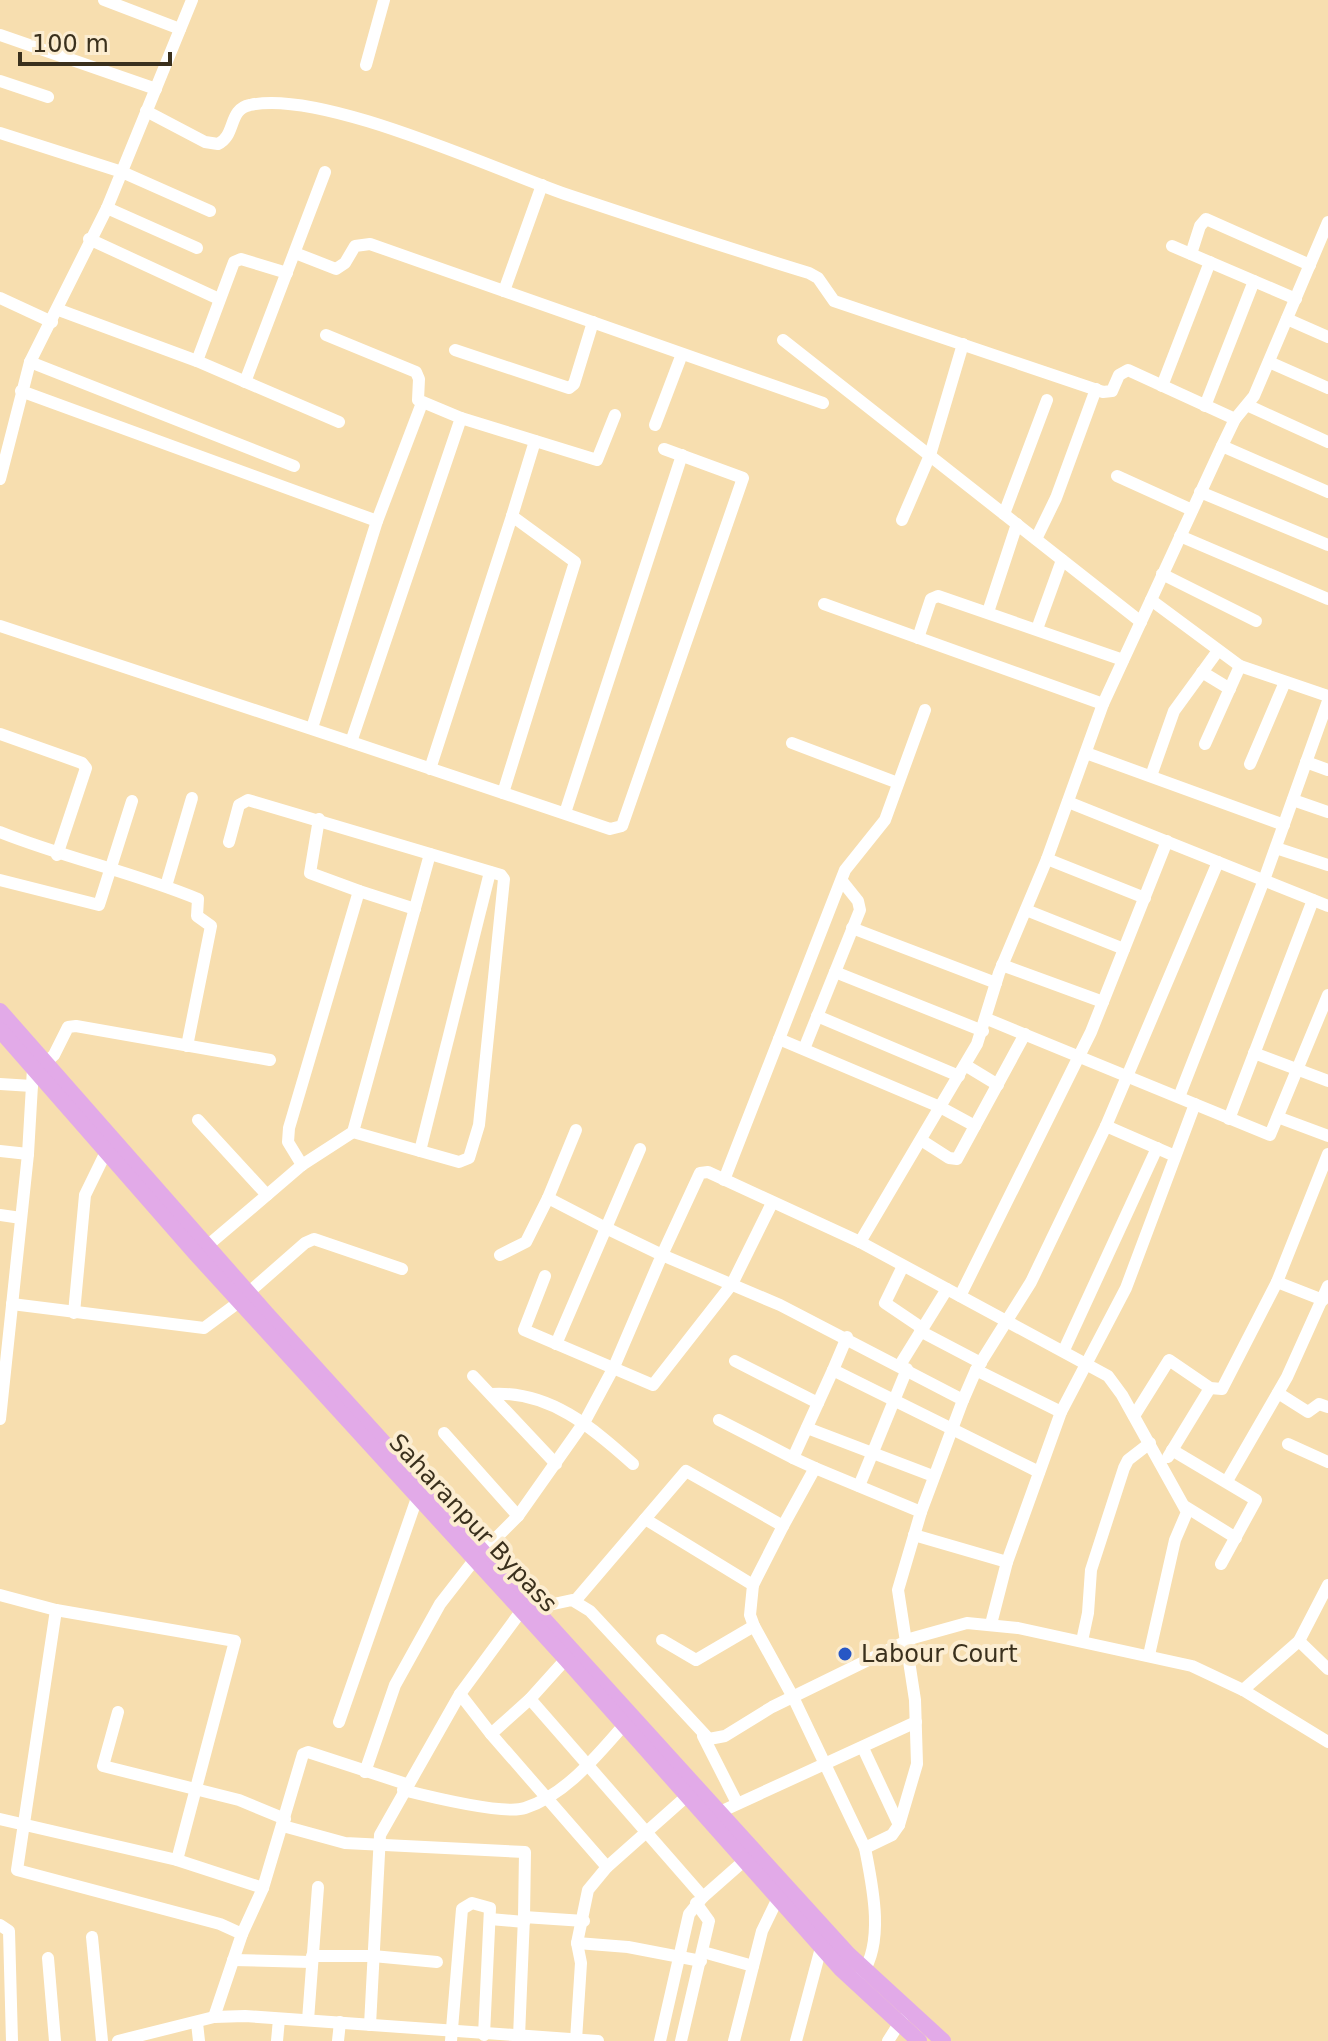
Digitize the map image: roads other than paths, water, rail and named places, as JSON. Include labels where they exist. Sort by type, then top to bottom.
[{"type":"main road","points":[[0,1011],[40,1063],[207,1246],[221,1272]]},
{"type":"main road","name":"Saharanpur Bypass","points":[[0,1030],[40,1063],[106,1152],[244,1297],[417,1498],[479,1555],[528,1609],[566,1659],[821,1947],[860,1976],[904,2016],[919,2041]]},
{"type":"main road","points":[[244,1297],[479,1555]]},
{"type":"main road","points":[[528,1609],[720,1812],[826,1930],[860,1976]]},
{"type":"main road","points":[[904,2016],[943,2041]]},
{"type":"street","points":[[104,0],[180,29]]},
{"type":"street","points":[[0,478],[30,362],[56,316],[89,239],[107,208],[192,0]]},
{"type":"street","points":[[366,65],[384,0]]},
{"type":"street","points":[[0,35],[156,89]]},
{"type":"street","points":[[0,81],[48,97]]},
{"type":"street","points":[[146,111],[205,142],[218,144],[226,140],[237,112],[248,105],[282,105],[342,113],[542,185],[809,273],[818,278],[834,301],[1096,389],[1112,391],[1125,370],[1235,419]]},
{"type":"street","points":[[0,133],[122,172],[210,211]]},
{"type":"street","points":[[245,382],[325,172]]},
{"type":"street","points":[[504,291],[542,185]]},
{"type":"street","points":[[107,208],[197,248]]},
{"type":"street","points":[[1191,254],[1200,226],[1206,219],[1310,265]]},
{"type":"street","points":[[860,1242],[962,1070],[985,1025],[1002,965],[1047,859],[1103,704],[1235,419],[1249,406],[1328,222]]},
{"type":"street","points":[[89,239],[219,299]]},
{"type":"street","points":[[295,253],[336,269],[345,263],[355,246],[367,243],[823,403]]},
{"type":"street","points":[[1172,246],[1296,299]]},
{"type":"street","points":[[197,361],[219,299],[238,259],[287,273]]},
{"type":"street","points":[[1162,386],[1210,262]]},
{"type":"street","points":[[1205,406],[1254,281]]},
{"type":"street","points":[[0,298],[197,361],[339,422]]},
{"type":"street","points":[[1287,319],[1328,337]]},
{"type":"street","points":[[455,350],[571,388],[593,322]]},
{"type":"street","points":[[326,335],[416,372],[419,379],[417,396],[422,403],[597,460],[615,415]]},
{"type":"street","points":[[783,340],[1141,622]]},
{"type":"street","points":[[902,520],[930,455],[963,344]]},
{"type":"street","points":[[655,425],[682,354]]},
{"type":"street","points":[[30,362],[294,466]]},
{"type":"street","points":[[1269,362],[1328,388]]},
{"type":"street","points":[[1036,539],[1056,498],[1096,389]]},
{"type":"street","points":[[21,391],[377,521]]},
{"type":"street","points":[[1004,514],[1047,400]]},
{"type":"street","points":[[312,728],[377,521],[422,403]]},
{"type":"street","points":[[1249,406],[1328,442]]},
{"type":"street","points":[[0,409],[14,416]]},
{"type":"street","points":[[351,742],[461,418]]},
{"type":"street","points":[[430,769],[535,441]]},
{"type":"street","points":[[1222,446],[1328,492]]},
{"type":"street","points":[[0,626],[610,829],[622,826],[742,483],[741,474],[664,449]]},
{"type":"street","points":[[565,813],[682,455]]},
{"type":"street","points":[[1117,476],[1192,510]]},
{"type":"street","points":[[1200,492],[1328,545]]},
{"type":"street","points":[[503,793],[575,562],[512,516]]},
{"type":"street","points":[[988,612],[1017,524]]},
{"type":"street","points":[[1180,536],[1328,599]]},
{"type":"street","points":[[1037,629],[1062,560]]},
{"type":"street","points":[[1162,574],[1256,621]]},
{"type":"street","points":[[918,638],[934,596],[1123,660]]},
{"type":"street","points":[[1151,600],[1217,652],[1240,666],[1328,698],[1326,716],[1179,1097]]},
{"type":"street","points":[[824,604],[1103,704]]},
{"type":"street","points":[[1151,776],[1174,711],[1217,652]]},
{"type":"street","points":[[1205,744],[1240,666]]},
{"type":"street","points":[[1202,672],[1230,689]]},
{"type":"street","points":[[1250,764],[1285,682]]},
{"type":"street","points":[[724,1180],[842,881],[850,863],[879,830],[925,710]]},
{"type":"street","points":[[0,734],[82,763],[86,768],[57,855]]},
{"type":"street","points":[[792,743],[898,783]]},
{"type":"street","points":[[1086,753],[1284,825]]},
{"type":"street","points":[[1306,762],[1328,770]]},
{"type":"street","points":[[166,886],[192,798]]},
{"type":"street","points":[[229,842],[244,800],[319,819],[503,877],[506,890],[479,1125],[464,1162],[353,1132]]},
{"type":"street","points":[[1293,800],[1328,812]]},
{"type":"street","points":[[0,880],[95,907],[100,902],[132,801]]},
{"type":"street","points":[[1068,802],[1328,906]]},
{"type":"street","points":[[319,819],[310,873],[415,909]]},
{"type":"street","points":[[0,832],[57,855],[110,868],[198,899],[197,916],[211,926],[187,1046]]},
{"type":"street","points":[[960,1296],[1079,1056],[1167,841]]},
{"type":"street","points":[[1276,848],[1328,865]]},
{"type":"street","points":[[207,1246],[302,1165],[353,1132],[430,854]]},
{"type":"street","points":[[1047,859],[1145,898]]},
{"type":"street","points":[[865,1848],[892,1835],[899,1825],[917,1764],[916,1722],[898,1583],[933,1476],[978,1366],[1031,1282],[1106,1126],[1218,862]]},
{"type":"street","points":[[420,1151],[490,872]]},
{"type":"street","points":[[804,1049],[860,906],[842,881]]},
{"type":"street","points":[[302,1165],[288,1142],[289,1128],[359,891]]},
{"type":"street","points":[[1229,1119],[1313,900]]},
{"type":"street","points":[[1026,910],[1124,949]]},
{"type":"street","points":[[852,928],[996,983]]},
{"type":"street","points":[[1002,965],[1103,1002]]},
{"type":"street","points":[[835,972],[985,1025],[1025,1034],[1270,1135],[1280,1118],[1328,995]]},
{"type":"street","points":[[817,1016],[998,1085]]},
{"type":"street","points":[[0,1419],[28,1154],[32,1086],[40,1063],[54,1055],[71,1026],[270,1060]]},
{"type":"street","points":[[921,1140],[957,1159],[1025,1034]]},
{"type":"street","points":[[779,1039],[940,1107],[975,1126]]},
{"type":"street","points":[[1254,1053],[1328,1081]]},
{"type":"street","points":[[0,1084],[32,1086]]},
{"type":"street","points":[[991,1624],[1007,1562],[1061,1412],[1085,1361],[1126,1288],[1195,1104]]},
{"type":"street","points":[[1280,1118],[1328,1136]]},
{"type":"street","points":[[198,1120],[267,1195]]},
{"type":"street","points":[[1106,1126],[1175,1156]]},
{"type":"street","points":[[500,1255],[526,1242],[576,1130]]},
{"type":"street","points":[[1064,1350],[1157,1148]]},
{"type":"street","points":[[556,1344],[640,1149]]},
{"type":"street","points":[[0,1151],[28,1154]]},
{"type":"street","points":[[74,1313],[85,1195],[106,1152]]},
{"type":"street","points":[[1134,1416],[1166,1361],[1174,1361],[1217,1391],[1226,1383],[1277,1282],[1328,1154]]},
{"type":"street","points":[[365,1772],[395,1685],[440,1604],[479,1555],[518,1516],[585,1421],[614,1367],[698,1174],[708,1172],[860,1242],[1108,1376],[1186,1507],[1187,1517],[1175,1540],[1149,1655]]},
{"type":"street","points":[[548,1198],[662,1255],[847,1337],[963,1400]]},
{"type":"street","points":[[545,1276],[523,1328],[650,1385],[658,1383],[732,1284],[772,1203]]},
{"type":"street","points":[[0,1215],[21,1218]]},
{"type":"street","points":[[12,1304],[204,1328],[212,1326],[305,1243],[314,1239],[402,1269]]},
{"type":"street","points":[[903,1266],[885,1303],[978,1366],[1061,1412]]},
{"type":"street","points":[[1277,1282],[1323,1307]]},
{"type":"street","points":[[1227,1481],[1323,1307],[1328,1286]]},
{"type":"street","points":[[859,1486],[904,1367],[921,1329],[947,1289]]},
{"type":"street","points":[[793,1458],[847,1337]]},
{"type":"street","points":[[735,1361],[818,1403]]},
{"type":"street","points":[[833,1370],[1039,1472]]},
{"type":"street","points":[[473,1376],[556,1464]]},
{"type":"street","points":[[1163,1465],[1210,1388]]},
{"type":"street","points":[[1278,1393],[1308,1412],[1319,1404],[1328,1407]]},
{"type":"street","points":[[491,1394],[512,1395],[553,1406],[585,1421],[633,1464]]},
{"type":"street","points":[[719,1420],[793,1458],[921,1512]]},
{"type":"street","points":[[807,1428],[933,1476]]},
{"type":"street","points":[[444,1433],[518,1516]]},
{"type":"street","points":[[1082,1641],[1088,1613],[1091,1570],[1124,1468],[1128,1460],[1150,1443]]},
{"type":"street","points":[[1288,1444],[1328,1462]]},
{"type":"street","points":[[1172,1450],[1256,1500],[1221,1564]]},
{"type":"street","points":[[815,1468],[753,1585],[750,1615],[865,1848],[873,1889],[873,1939],[860,1976]]},
{"type":"street","points":[[575,1601],[675,1480],[687,1471],[783,1526]]},
{"type":"street","points":[[339,1722],[417,1498]]},
{"type":"street","points":[[1186,1507],[1236,1538]]},
{"type":"street","points":[[645,1519],[753,1585]]},
{"type":"street","points":[[914,1535],[1007,1562]]},
{"type":"street","points":[[1243,1690],[1299,1641],[1328,1585]]},
{"type":"street","points":[[0,1595],[56,1610],[235,1641],[177,1860]]},
{"type":"street","points":[[373,2041],[378,1847],[405,1787],[460,1694],[528,1609],[558,1601],[575,1601],[611,1633],[703,1736],[737,1803]]},
{"type":"street","points":[[56,1610],[16,1868],[220,1924],[242,1934]]},
{"type":"street","points":[[703,1736],[716,1739],[725,1736],[793,1697],[904,1643],[944,1627],[967,1623],[991,1624],[1082,1641],[1192,1666],[1326,1736]]},
{"type":"street","points":[[662,1640],[696,1660],[754,1626]]},
{"type":"street","points":[[1299,1641],[1328,1669]]},
{"type":"street","points":[[491,1734],[530,1699],[566,1659]]},
{"type":"street","points":[[460,1694],[607,1867]]},
{"type":"street","points":[[530,1699],[646,1833],[699,1900],[709,1921],[681,2041]]},
{"type":"street","points":[[118,1712],[103,1766],[239,1800],[284,1823],[345,1843],[525,1852],[519,2037]]},
{"type":"street","points":[[720,1812],[916,1722]]},
{"type":"street","points":[[214,2017],[242,1934],[263,1888],[306,1752],[405,1787],[516,1810],[547,1798],[587,1766],[624,1725]]},
{"type":"street","points":[[863,1748],[899,1825]]},
{"type":"street","points":[[576,2040],[581,1963],[577,1943],[588,1890],[607,1867],[687,1796]]},
{"type":"street","points":[[0,1819],[177,1860],[263,1888]]},
{"type":"street","points":[[660,2041],[689,1914],[699,1900],[745,1860]]},
{"type":"street","points":[[308,2020],[318,1887]]},
{"type":"street","points":[[734,2041],[762,1931],[779,1896]]},
{"type":"street","points":[[452,2035],[462,1909],[472,1903],[488,1906],[490,1919],[491,2037]]},
{"type":"street","points":[[490,1919],[584,1921]]},
{"type":"street","points":[[0,1925],[9,1931],[12,2041]]},
{"type":"street","points":[[796,2041],[826,1930]]},
{"type":"street","points":[[92,1937],[102,2041]]},
{"type":"street","points":[[577,1943],[678,1956],[702,1956],[753,1966]]},
{"type":"street","points":[[233,1960],[373,1956],[437,1962]]},
{"type":"street","points":[[48,1958],[55,2041]]},
{"type":"street","points":[[888,2041],[904,2016]]},
{"type":"street","points":[[118,2041],[140,2039],[214,2017],[340,2022],[452,2035],[598,2041]]},
{"type":"street","points":[[277,2041],[279,2019]]},
{"type":"street","points":[[338,2041],[340,2022]]},
{"type":"street","points":[[197,2023],[199,2041]]},
{"type":"place","name":"Labour Court","points":[[845,1654]]}]
